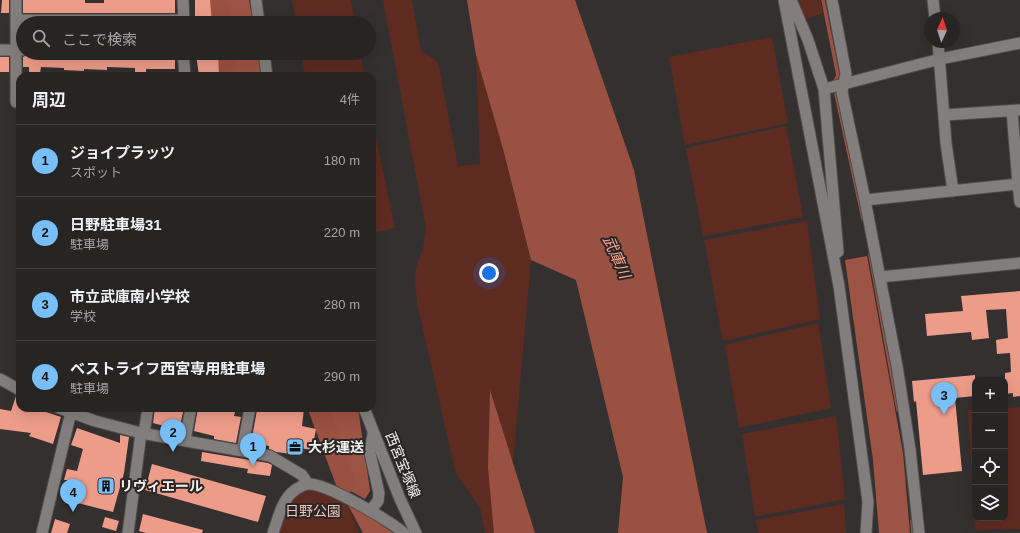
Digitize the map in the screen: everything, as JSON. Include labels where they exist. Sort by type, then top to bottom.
[{"type":"street","points":[[16,0],[16,20]]},
{"type":"street","points":[[183,0],[184,16]]},
{"type":"street","points":[[256,0],[258,16]]},
{"type":"street","points":[[784,0],[839,286],[868,502],[866,533]]},
{"type":"street","points":[[791,0],[808,40],[824,89],[838,249],[839,286]]},
{"type":"street","points":[[832,0],[846,74],[842,92],[865,200],[897,366],[910,449],[918,533]]},
{"type":"street","points":[[933,0],[934,12]]},
{"type":"street","points":[[824,89],[940,59],[1020,43]]},
{"type":"street","points":[[939,48],[944,115],[953,191]]},
{"type":"street","points":[[0,50],[16,50]]},
{"type":"street","points":[[18,60],[18,72]]},
{"type":"street","points":[[184,60],[185,72]]},
{"type":"street","points":[[265,60],[266,72]]},
{"type":"street","points":[[944,115],[1016,111],[1018,184],[1020,202]]},
{"type":"street","points":[[865,200],[1018,184]]},
{"type":"street","points":[[880,277],[1020,263]]},
{"type":"street","points":[[0,379],[16,388]]},
{"type":"street","points":[[42,533],[71,412],[95,421],[143,433],[270,456],[302,474],[308,484]]},
{"type":"street","points":[[128,533],[147,412]]},
{"type":"street","points":[[185,440],[191,412]]},
{"type":"street","points":[[242,451],[249,412]]},
{"type":"street","name":"西宮宝塚線","points":[[365,412],[400,499],[416,533]]},
{"type":"street","points":[[370,510],[378,501],[379,493],[370,453],[373,434]]},
{"type":"street","points":[[273,533],[282,506],[294,490],[308,484],[323,487],[370,510],[404,533]]},
{"type":"green space","points":[[292,0],[351,0],[354,16],[295,16]]},
{"type":"green space","points":[[383,0],[412,0],[421,51],[438,62],[458,166],[480,164],[476,55],[503,149],[531,260],[513,463],[490,391],[497,533],[485,533],[480,508],[456,474],[417,303],[415,278],[416,268],[423,248],[426,229]]},
{"type":"green space","points":[[797,0],[820,0],[823,13],[806,19]]},
{"type":"green space","points":[[772,37],[788,123],[685,145],[669,57]]},
{"type":"green space","points":[[302,60],[361,60],[364,72],[304,72]]},
{"type":"green space","points":[[786,126],[803,217],[703,236],[686,148]]},
{"type":"green space","points":[[376,138],[395,228],[376,232]]},
{"type":"green space","points":[[807,221],[820,319],[723,341],[704,240]]},
{"type":"green space","points":[[818,323],[831,408],[739,428],[725,345]]},
{"type":"green space","points":[[1020,407],[1020,529],[975,530],[974,521],[1008,521],[1008,408]]},
{"type":"green space","points":[[968,410],[972,410],[972,479]]},
{"type":"green space","points":[[836,416],[845,499],[755,517],[742,434]]},
{"type":"green space","name":"日野公園","points":[[315,489],[348,505],[359,533],[278,533],[285,508],[297,493]]},
{"type":"green space","points":[[844,504],[846,533],[758,533],[756,520]]},
{"type":"shaded area","points":[[221,0],[249,0],[252,16],[224,16]]},
{"type":"shaded area","points":[[231,60],[259,60],[260,72],[233,72]]},
{"type":"shaded area","points":[[867,256],[903,453],[910,533],[879,533],[873,460],[845,260]]},
{"type":"shaded area","points":[[313,412],[359,412],[370,491],[365,499],[340,485]]},
{"type":"shaded area","points":[[348,505],[358,508],[393,533],[363,533]]},
{"type":"water","name":"武庫川","points":[[467,0],[575,0],[634,170],[707,533],[618,533],[623,477],[576,280],[531,260],[503,149],[476,55]]},
{"type":"water","points":[[490,390],[535,533],[494,533],[488,468]]},
{"type":"building","points":[[2,0],[9,0],[9,13],[1,13]]},
{"type":"building","points":[[23,0],[85,0],[85,3],[104,3],[104,0],[175,0],[175,13],[23,13]]},
{"type":"building","points":[[195,0],[210,0],[211,16],[195,16]]},
{"type":"building","points":[[0,57],[9,57],[9,72],[0,72]]},
{"type":"building","points":[[23,60],[175,60],[175,69],[146,69],[146,72],[135,72],[135,68],[107,67],[107,70],[84,69],[84,71],[41,67],[40,72],[29,72],[29,67],[23,67]]},
{"type":"building","points":[[197,60],[218,60],[219,72],[198,72]]},
{"type":"building","points":[[1020,291],[1020,396],[1013,397],[1013,393],[1008,394],[1008,377],[1005,377],[1005,373],[1011,372],[1010,353],[997,354],[996,340],[1008,338],[1006,309],[986,310],[989,338],[972,340],[971,332],[927,336],[925,314],[963,311],[961,296]]},
{"type":"building","points":[[975,375],[975,377],[972,377],[972,396],[955,398],[962,471],[923,475],[916,401],[914,402],[912,381]]},
{"type":"building","points":[[16,396],[16,412],[46,412],[61,417],[53,444],[29,436],[31,433],[0,429],[0,409],[11,411]]},
{"type":"building","points":[[154,412],[183,412],[179,430],[153,423]]},
{"type":"building","points":[[197,412],[235,412],[234,416],[241,417],[236,443],[214,439],[214,436],[194,431]]},
{"type":"building","points":[[257,412],[304,412],[302,426],[316,429],[314,440],[318,441],[317,451],[300,448],[299,455],[276,452],[269,449],[269,446],[251,443]]},
{"type":"building","points":[[77,428],[120,443],[120,435],[129,437],[124,473],[113,512],[62,499],[67,480],[64,480],[67,469],[77,471],[83,449],[71,445]]},
{"type":"building","points":[[202,452],[268,463],[272,465],[270,476],[247,473],[248,469],[201,461]]},
{"type":"building","points":[[152,464],[266,496],[258,522],[145,490]]},
{"type":"building","points":[[143,514],[203,530],[202,533],[146,533],[139,531]]},
{"type":"building","points":[[105,517],[119,521],[116,531],[102,527]]},
{"type":"building","points":[[55,519],[70,524],[67,533],[51,533]]},
{"type":"waterway","points":[[217,0],[219,16]]},
{"type":"waterway","points":[[823,0],[838,76],[835,81]]},
{"type":"waterway","points":[[224,60],[226,72]]},
{"type":"waterway","points":[[836,94],[863,219]]},
{"type":"waterway","points":[[870,255],[898,410]]},
{"type":"waterway","points":[[319,412],[346,483]]},
{"type":"waterway","points":[[912,521],[913,533]]},
{"type":"place","name":"市立武庫南小学校","points":[[944,415]]},
{"type":"place","name":"大杉運送","points":[[295,447]]},
{"type":"place","name":"日野駐車場31","points":[[173,452]]},
{"type":"place","name":"ジョイプラッツ","points":[[253,466]]},
{"type":"place","name":"リヴィエール","points":[[106,486]]},
{"type":"place","name":"ベストライフ西宮専用駐車場","points":[[73,512]]}]
